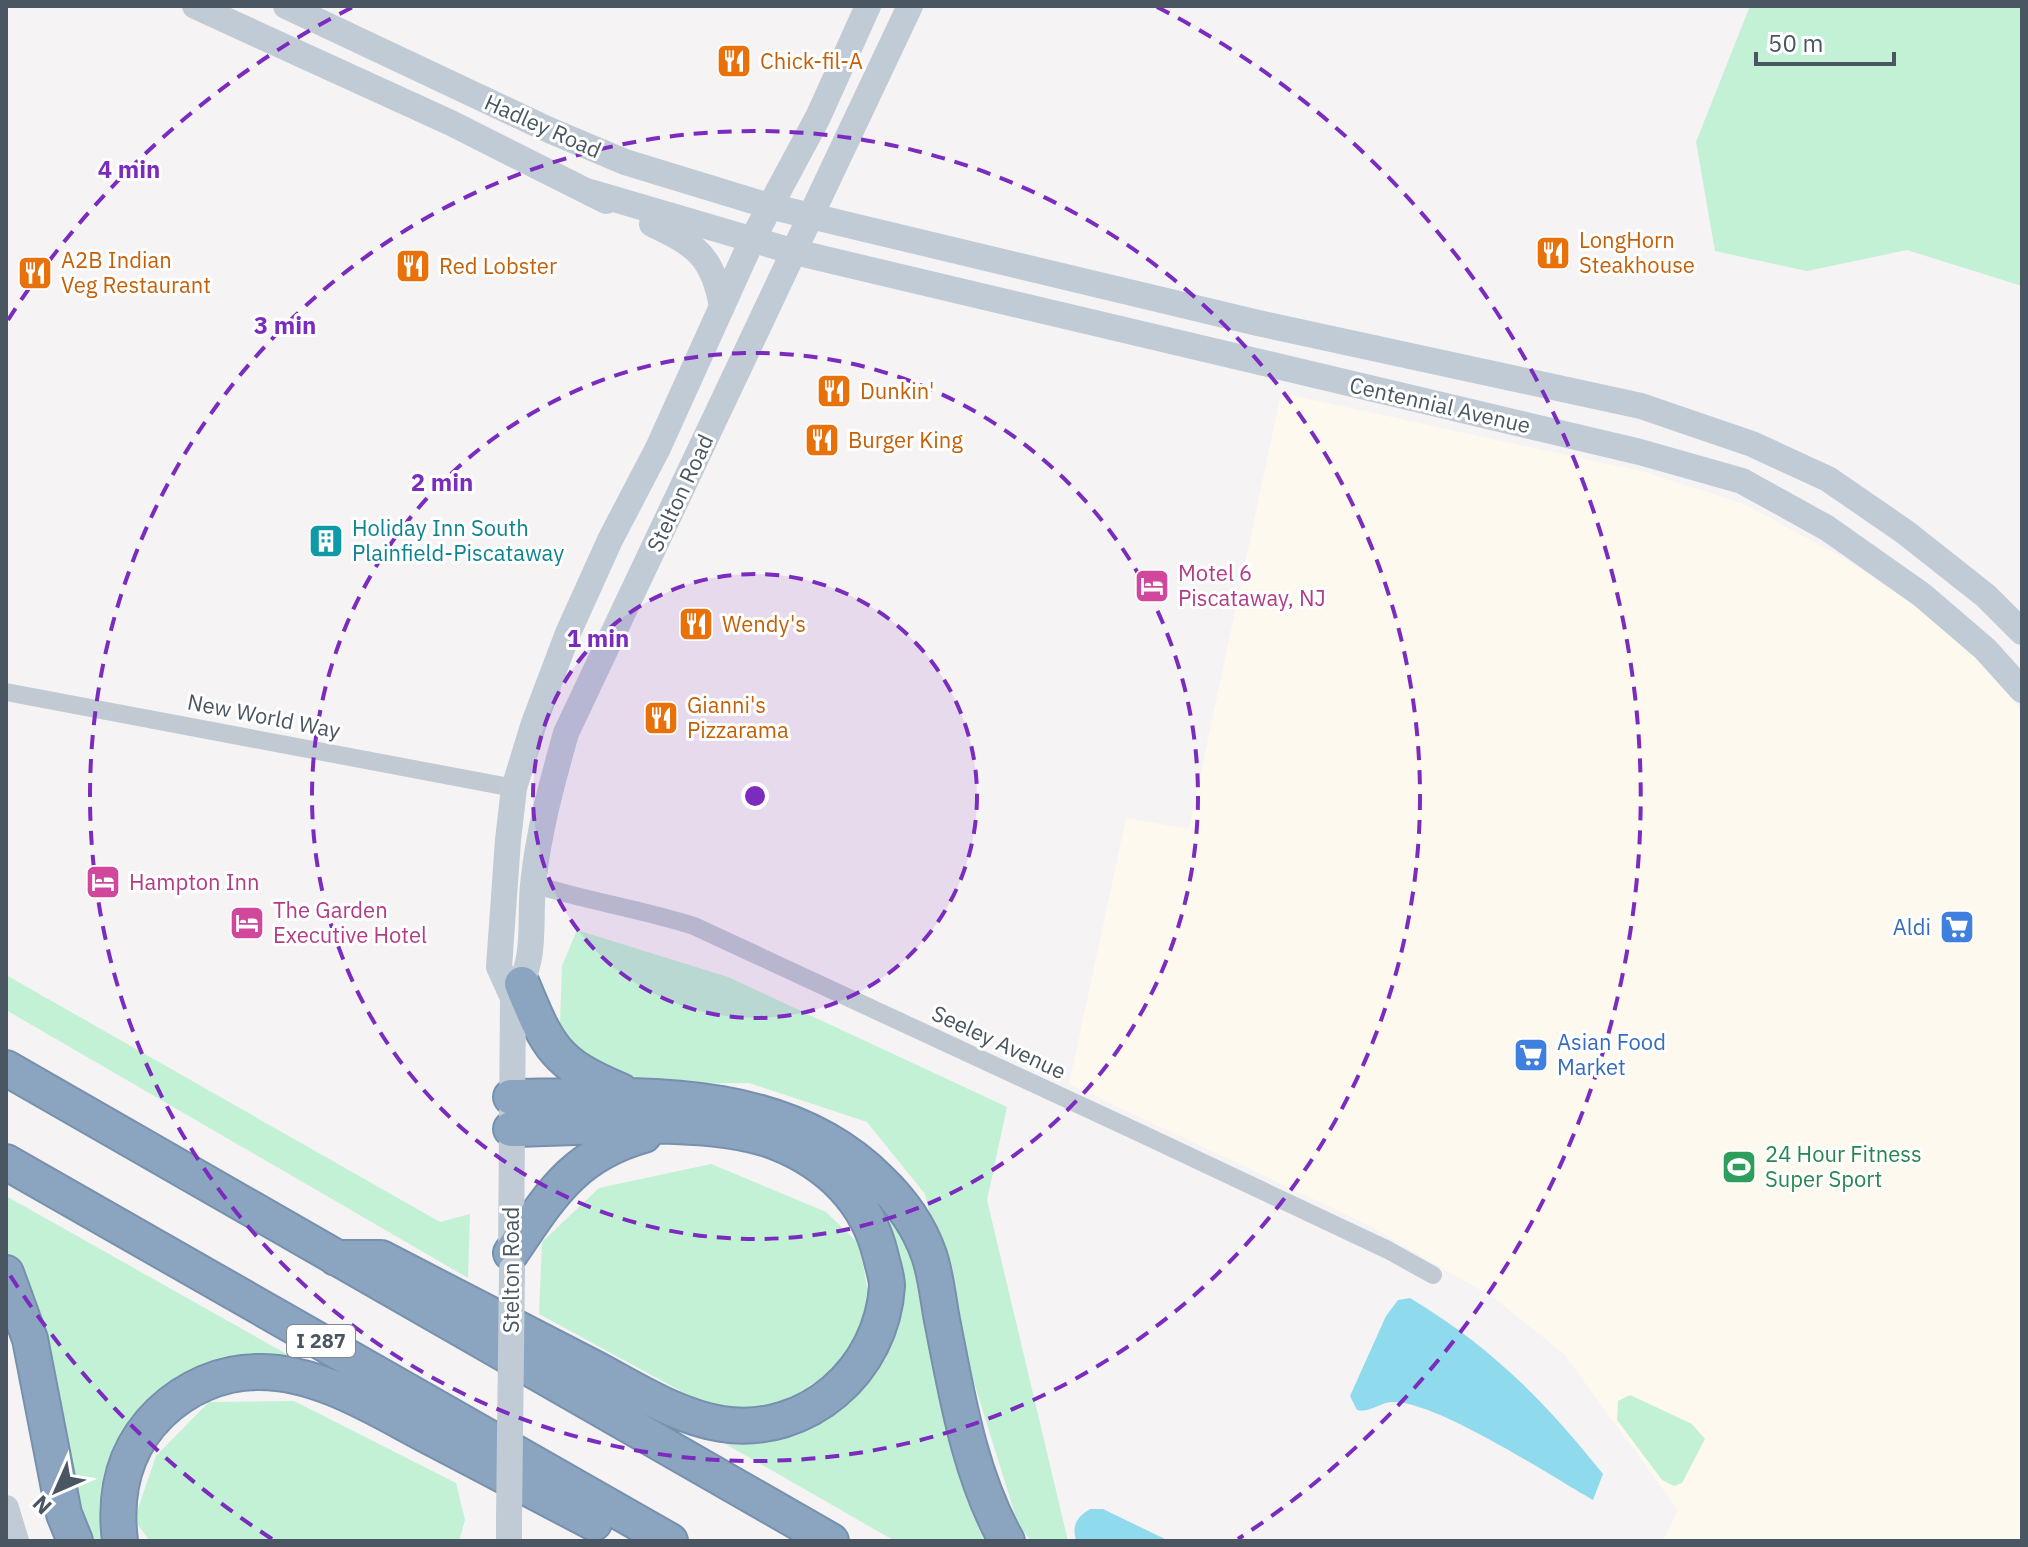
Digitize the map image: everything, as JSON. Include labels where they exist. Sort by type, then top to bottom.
[{"type":"highway","points":[[517,991],[557,1055],[585,1076],[636,1097]]},
{"type":"highway","points":[[6,1068],[831,1541]]},
{"type":"highway","points":[[511,1113],[636,1097],[739,1105],[801,1124],[853,1153],[903,1203],[929,1254],[966,1436],[994,1518],[1007,1541]]},
{"type":"highway","points":[[336,1258],[381,1258],[690,1414],[721,1424],[744,1425],[791,1418],[830,1397],[863,1359],[874,1339],[887,1283],[874,1228],[841,1183],[816,1162],[789,1149],[719,1129],[673,1128],[511,1113]]},
{"type":"highway","points":[[512,1261],[549,1196],[577,1167],[637,1137],[673,1128]]},
{"type":"highway","name":"I 287","points":[[6,1162],[670,1541]]},
{"type":"highway","points":[[6,1273],[30,1339],[64,1514],[75,1541]]},
{"type":"highway","points":[[120,1541],[117,1500],[124,1470],[135,1443],[150,1423],[184,1394],[208,1381],[232,1374],[260,1372],[288,1375],[356,1399],[602,1527],[636,1522]]},
{"type":"main road","name":"Hadley Road","points":[[195,6],[451,123],[696,247],[710,265],[722,307]]},
{"type":"main road","name":"Hadley Road","points":[[286,6],[536,124],[625,162],[811,216]]},
{"type":"main road","name":"Stelton Road","points":[[517,991],[499,967],[514,788],[568,633],[752,240],[818,117],[868,6]]},
{"type":"main road","name":"Stelton Road","points":[[509,1530],[511,1113],[517,991],[529,970],[533,884],[548,795],[566,733],[910,6]]},
{"type":"main road","name":"Hadley Road","points":[[590,192],[795,252]]},
{"type":"main road","name":"Centennial Avenue","points":[[811,216],[1258,323],[1641,406],[1752,444],[1828,479],[1905,532],[1986,596],[2022,632]]},
{"type":"main road","name":"Centennial Avenue","points":[[795,252],[1640,452],[1742,481],[1827,528],[1922,595],[1985,649],[2022,690]]},
{"type":"main road","points":[[6,1508],[16,1541]]},
{"type":"street","name":"New World Way","points":[[6,692],[514,788]]},
{"type":"street","name":"Seeley Avenue","points":[[533,884],[694,926],[1278,1198],[1433,1275]]},
{"type":"shaded area","points":[[1281,393],[1645,472],[1744,504],[1842,557],[1928,613],[1985,667],[2022,711],[2022,1541],[1663,1541],[1678,1510],[1564,1354],[1494,1298],[1362,1222],[1069,1084],[1126,818],[1189,829]]},
{"type":"green space","points":[[1750,6],[2022,6],[2022,286],[1907,250],[1807,271],[1715,251],[1696,142]]},
{"type":"green space","points":[[577,930],[728,977],[1007,1107],[987,1200],[1068,1541],[1031,1541],[1018,1524],[962,1344],[925,1194],[867,1122],[749,1083],[645,1084],[586,1061],[560,1024],[562,966]]},
{"type":"green space","points":[[6,975],[440,1222],[470,1214],[468,1278],[6,1010]]},
{"type":"green space","points":[[711,1164],[826,1212],[859,1244],[870,1302],[845,1361],[795,1396],[750,1410],[712,1408],[539,1314],[542,1242],[599,1188]]},
{"type":"green space","points":[[6,1196],[354,1392],[322,1377],[167,1392],[109,1541],[87,1541],[27,1300],[6,1254]]},
{"type":"green space","points":[[879,1204],[922,1265],[995,1541],[895,1541],[717,1439],[851,1397],[895,1250]]},
{"type":"green space","points":[[1630,1395],[1692,1424],[1705,1439],[1682,1483],[1674,1486],[1662,1480],[1617,1420],[1618,1401]]},
{"type":"green space","points":[[294,1401],[456,1483],[465,1520],[459,1541],[150,1541],[134,1520],[156,1456],[209,1402]]},
{"type":"water","points":[[1410,1298],[1466,1335],[1515,1377],[1560,1422],[1603,1474],[1593,1500],[1464,1426],[1436,1414],[1393,1402],[1357,1410],[1350,1396],[1386,1316],[1398,1300]]},
{"type":"water","points":[[1090,1509],[1103,1509],[1169,1541],[1076,1541],[1076,1522]]},
{"type":"place","name":"Chick-fil-A","points":[[734,61]]},
{"type":"place","name":"LongHorn Steakhouse","points":[[1553,253]]},
{"type":"place","name":"Red Lobster","points":[[413,266]]},
{"type":"place","name":"A2B Indian Veg Restaurant","points":[[35,273]]},
{"type":"place","name":"Dunkin'","points":[[834,391]]},
{"type":"place","name":"Burger King","points":[[822,440]]},
{"type":"place","name":"Holiday Inn South Plainfield-Piscataway","points":[[326,541]]},
{"type":"place","name":"Motel 6 Piscataway, NJ","points":[[1152,586]]},
{"type":"place","name":"Wendy's","points":[[696,624]]},
{"type":"place","name":"Gianni's Pizzarama","points":[[661,718]]},
{"type":"place","name":"Hampton Inn","points":[[103,882]]},
{"type":"place","name":"The Garden Executive Hotel","points":[[247,923]]},
{"type":"place","name":"Aldi","points":[[1957,927]]},
{"type":"place","name":"Asian Food Market","points":[[1531,1055]]},
{"type":"place","name":"24 Hour Fitness Super Sport","points":[[1739,1167]]}]
